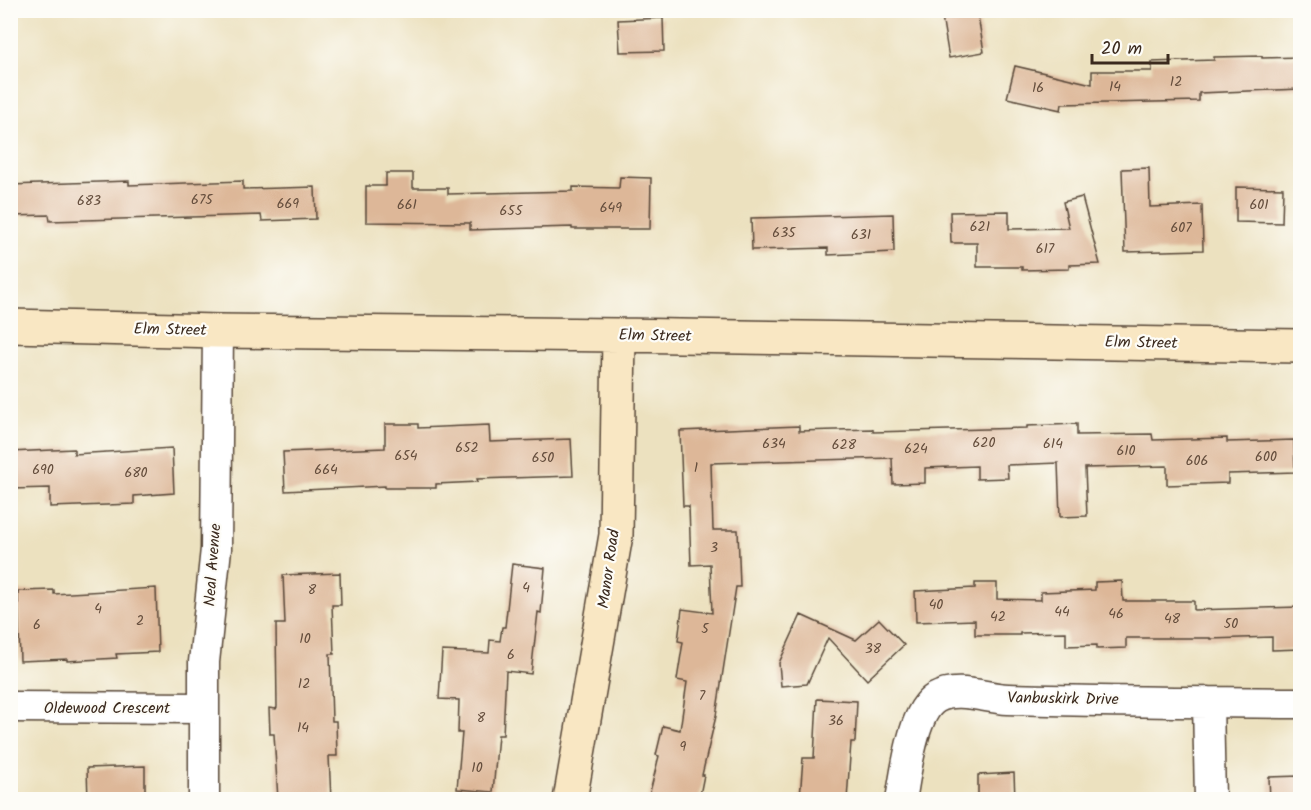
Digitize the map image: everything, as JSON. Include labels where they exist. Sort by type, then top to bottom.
[{"type":"main road","name":"Elm Street","points":[[10,326],[1300,346]]},
{"type":"main road","name":"Manor Road","points":[[570,800],[616,535],[619,335]]},
{"type":"street","name":"Neal Avenue","points":[[204,800],[204,662],[216,549],[218,331]]},
{"type":"street","name":"Vanbuskirk Drive","points":[[901,800],[917,723],[925,708],[936,698],[954,693],[1005,698],[1300,702]]},
{"type":"street","points":[[1208,702],[1209,800]]},
{"type":"street","name":"Oldewood Crescent","points":[[10,707],[204,708]]},
{"type":"building","points":[[941,10],[977,10],[984,52],[949,58]]},
{"type":"building","points":[[663,18],[664,51],[620,52],[618,20]]},
{"type":"building","points":[[1262,56],[1262,58],[1300,57],[1300,89],[1199,93],[1199,101],[1062,104],[1061,110],[1007,98],[1015,66],[1092,84],[1092,71],[1152,71],[1152,62]]},
{"type":"building","points":[[1149,168],[1150,207],[1202,205],[1203,250],[1125,252],[1122,169]]},
{"type":"building","points":[[386,173],[413,173],[413,188],[448,188],[448,194],[573,191],[573,187],[619,188],[620,177],[651,178],[650,229],[572,229],[572,227],[470,230],[470,223],[366,222],[366,186],[386,186]]},
{"type":"building","points":[[129,181],[129,185],[243,181],[243,189],[315,187],[316,219],[262,221],[261,215],[50,221],[49,215],[10,216],[10,185]]},
{"type":"building","points":[[1236,187],[1283,188],[1282,223],[1236,222]]},
{"type":"building","points":[[1082,197],[1100,264],[1069,265],[1069,269],[1022,270],[1022,267],[977,267],[977,243],[951,243],[950,212],[1009,211],[1009,229],[1069,228],[1063,202]]},
{"type":"building","points":[[893,214],[894,252],[828,255],[828,248],[752,250],[751,218]]},
{"type":"building","points":[[385,424],[418,424],[418,428],[489,425],[490,442],[571,439],[573,476],[477,479],[478,482],[436,484],[436,488],[385,488],[385,486],[285,491],[283,452],[385,448]]},
{"type":"building","points":[[1077,424],[1077,435],[1152,434],[1153,440],[1227,438],[1227,442],[1294,440],[1295,472],[1228,474],[1228,483],[1167,485],[1167,466],[1085,468],[1087,516],[1060,517],[1058,463],[1007,465],[1008,478],[977,479],[977,466],[925,468],[925,483],[893,484],[892,458],[711,463],[713,530],[738,530],[740,587],[736,587],[716,716],[702,775],[704,775],[699,800],[648,800],[659,756],[656,755],[663,726],[680,730],[687,682],[677,680],[683,642],[678,641],[682,609],[712,613],[710,564],[691,565],[689,506],[683,506],[680,431],[799,426],[799,431],[873,429],[873,432],[1027,428],[1027,426]]},
{"type":"building","points":[[172,448],[174,493],[134,496],[134,504],[50,507],[50,488],[10,489],[10,452],[74,449],[74,454]]},
{"type":"building","points":[[512,564],[545,568],[541,613],[538,612],[531,674],[506,671],[503,735],[498,735],[493,792],[457,789],[462,733],[458,733],[459,700],[439,699],[442,651],[489,653],[490,640],[500,641],[502,627],[505,627]]},
{"type":"building","points":[[340,573],[341,605],[332,605],[334,654],[330,654],[332,721],[336,721],[337,756],[329,756],[331,800],[278,800],[274,734],[270,734],[269,708],[276,709],[277,707],[276,624],[285,624],[283,575]]},
{"type":"building","points":[[1122,581],[1123,601],[1194,601],[1194,610],[1300,607],[1300,649],[1272,650],[1272,637],[1126,638],[1126,648],[1097,649],[1097,645],[1066,646],[1066,632],[975,635],[975,620],[916,622],[915,591],[975,588],[975,583],[997,583],[997,599],[1041,600],[1041,592],[1095,590],[1095,582]]},
{"type":"building","points":[[156,588],[158,652],[116,654],[117,658],[20,661],[18,591],[54,590],[54,594]]},
{"type":"building","points":[[801,615],[856,640],[879,619],[904,645],[867,680],[828,638],[807,684],[781,686],[779,663]]},
{"type":"building","points":[[817,699],[857,701],[855,742],[851,742],[847,800],[800,798],[803,758],[814,758]]},
{"type":"building","points":[[145,766],[145,800],[88,800],[87,768]]},
{"type":"building","points":[[1014,773],[1015,800],[978,800],[978,775]]},
{"type":"building","points":[[1300,776],[1300,800],[1270,800],[1269,777]]}]
